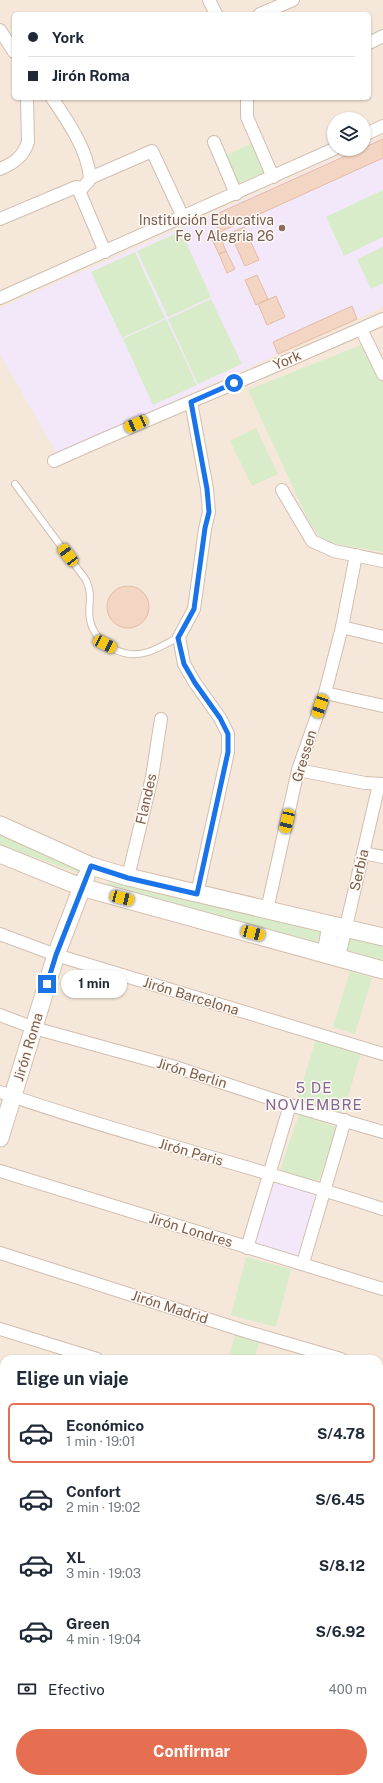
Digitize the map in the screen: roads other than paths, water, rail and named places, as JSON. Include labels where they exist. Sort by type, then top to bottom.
[{"type":"main road","points":[[0,825],[91,866],[128,878],[383,937]]},
{"type":"main road","points":[[0,854],[81,887],[383,970]]},
{"type":"main road","name":"Jirón Roma","points":[[0,1138],[7,1094],[34,1028],[56,955],[81,887],[91,866]]},
{"type":"main road","points":[[332,955],[339,927]]},
{"type":"street","points":[[209,0],[215,12]]},
{"type":"street","points":[[265,12],[292,0]]},
{"type":"street","points":[[0,30],[12,49]]},
{"type":"street","points":[[371,42],[383,36]]},
{"type":"street","points":[[0,169],[13,164],[19,159],[26,148],[28,142],[27,100]]},
{"type":"street","points":[[53,100],[68,121],[75,135],[86,161],[90,178]]},
{"type":"street","points":[[248,100],[247,117],[273,177]]},
{"type":"street","points":[[371,132],[383,126]]},
{"type":"street","points":[[214,142],[236,194]]},
{"type":"street","points":[[105,252],[81,196],[82,188],[90,178],[152,151],[183,217]]},
{"type":"street","points":[[0,298],[327,152]]},
{"type":"street","points":[[0,219],[76,187],[82,188]]},
{"type":"street","name":"York","points":[[54,461],[136,424],[191,402],[383,319]]},
{"type":"street","points":[[361,329],[383,374]]},
{"type":"street","points":[[191,402],[207,489],[209,512],[205,528],[194,609],[178,638],[184,664],[195,683],[220,718],[228,734],[228,752],[197,894]]},
{"type":"street","points":[[282,490],[312,541],[334,551],[383,561]]},
{"type":"street","name":"Gressen","points":[[267,910],[298,770],[325,693],[342,628],[356,556]]},
{"type":"street","points":[[342,628],[383,637]]},
{"type":"street","points":[[325,693],[383,706]]},
{"type":"street","name":"Flandes","points":[[128,878],[152,777],[161,719]]},
{"type":"street","points":[[298,770],[365,783],[381,784]]},
{"type":"street","name":"Serbia","points":[[339,927],[364,853],[381,784]]},
{"type":"street","points":[[364,853],[383,857]]},
{"type":"street","name":"Jirón Barcelona","points":[[0,934],[56,955],[383,1054]]},
{"type":"street","name":"Jirón Berlin","points":[[0,1015],[34,1028],[172,1066],[290,1105],[383,1132]]},
{"type":"street","name":"Jirón Paris","points":[[7,1094],[68,1116],[324,1189],[383,1209]]},
{"type":"street","points":[[247,1248],[290,1105]]},
{"type":"street","points":[[303,1263],[345,1120]]},
{"type":"street","name":"Jirón Londres","points":[[0,1171],[247,1248],[303,1263],[383,1289]]},
{"type":"street","name":"Jirón Madrid","points":[[0,1253],[328,1355]]},
{"type":"street","points":[[0,1329],[84,1355]]},
{"type":"lane","points":[[16,484],[86,580],[91,593],[90,618],[97,636],[105,644],[117,650],[131,654],[148,652],[178,638]]},
{"type":"place","name":"Institución Educativa Fe Y Alegria 26","points":[[282,228]]},
{"type":"district","name":"5 DE NOVIEMBRE","points":[[314,1096]]}]
